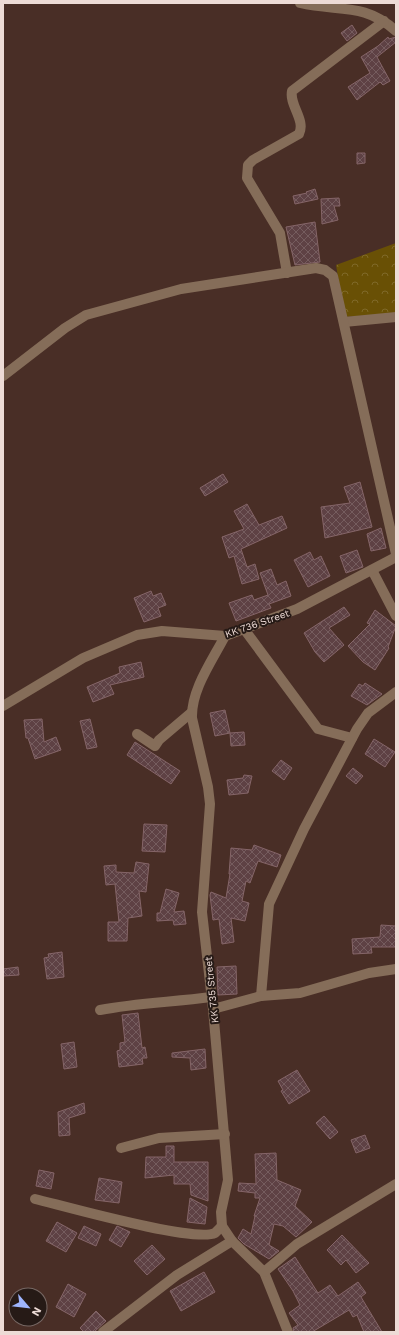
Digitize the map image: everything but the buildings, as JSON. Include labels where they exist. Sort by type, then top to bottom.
[{"type":"street","points":[[300,3],[360,10],[374,15],[396,31]]},
{"type":"street","points":[[287,273],[280,232],[247,178],[248,165],[253,160],[299,134],[301,125],[291,99],[292,91],[384,21]]},
{"type":"street","points":[[3,376],[65,328],[86,315],[181,289],[316,268],[325,270],[333,276],[396,554]]},
{"type":"street","points":[[344,322],[396,317]]},
{"type":"street","name":"KK 736 Street","points":[[3,706],[83,658],[137,635],[162,631],[225,636],[297,609],[396,557]]},
{"type":"street","points":[[372,570],[396,616]]},
{"type":"street","points":[[244,629],[318,729],[352,738]]},
{"type":"street","name":"KK 735 Street","points":[[222,1226],[222,1212],[228,1180],[213,1009],[202,912],[210,804],[192,712],[196,693],[225,636]]},
{"type":"street","points":[[261,996],[268,904],[304,829],[352,738],[368,713],[396,692]]},
{"type":"street","points":[[138,734],[155,746],[159,740],[192,712]]},
{"type":"street","points":[[213,1009],[261,996],[300,993],[369,973],[396,969]]},
{"type":"street","points":[[100,1010],[211,997]]},
{"type":"street","points":[[120,1148],[158,1138],[225,1134]]},
{"type":"street","points":[[264,1272],[297,1244],[396,1184]]},
{"type":"street","points":[[35,1199],[149,1227],[198,1234],[215,1233],[222,1226],[232,1241],[264,1272],[288,1332]]},
{"type":"street","points":[[104,1332],[177,1274],[232,1241]]},
{"type":"green space","points":[[396,243],[396,313],[345,317],[336,265]]}]
